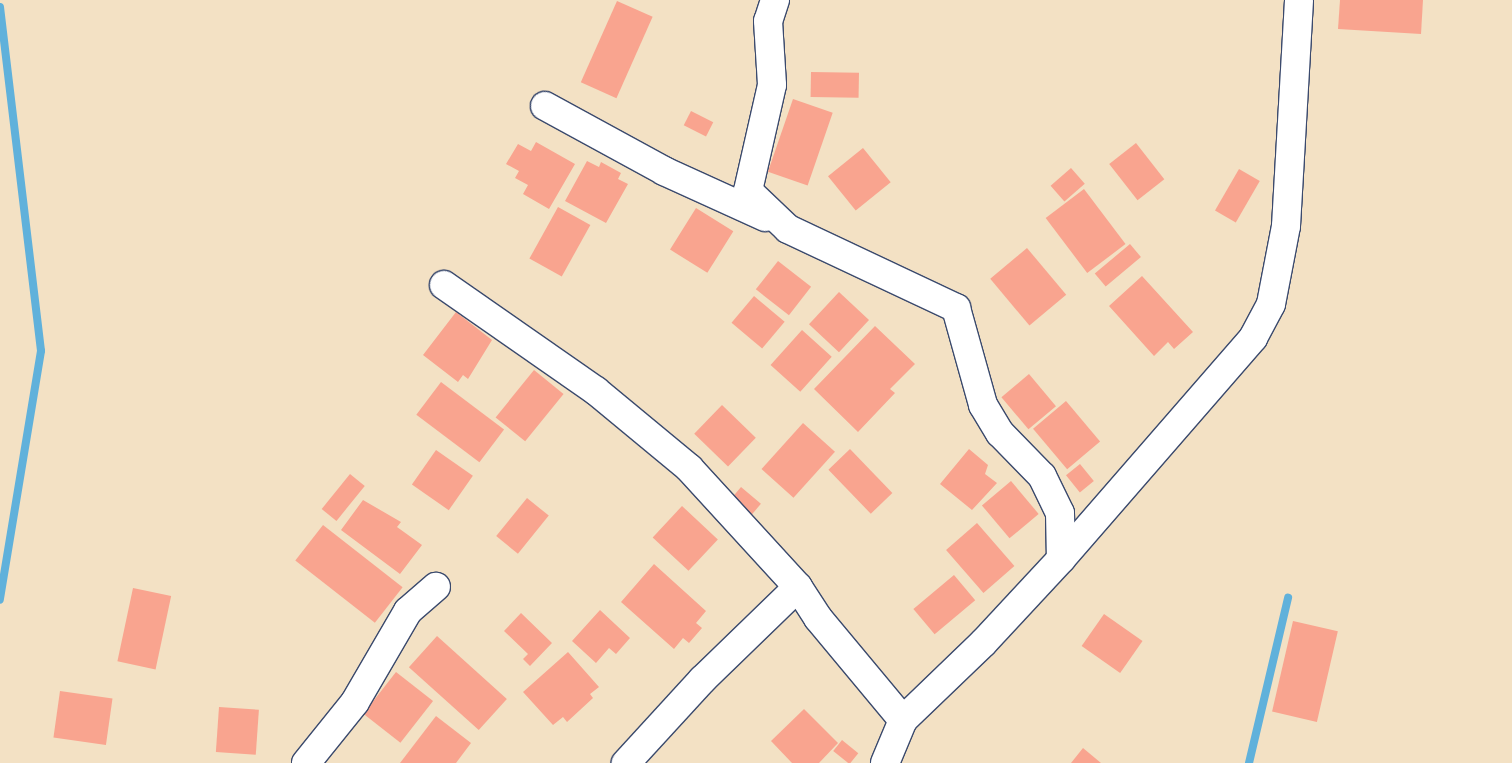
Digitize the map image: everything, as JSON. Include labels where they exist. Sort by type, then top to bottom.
[{"type":"street","points":[[775,0],[768,22],[772,85],[748,191],[788,229]]},
{"type":"street","points":[[884,763],[903,720],[984,642],[1061,559],[1253,338],[1271,304],[1286,226],[1293,3]]},
{"type":"street","points":[[545,106],[664,171],[956,308],[983,405],[1000,432],[1042,476],[1060,513],[1061,559]]},
{"type":"street","points":[[444,284],[596,392],[689,468],[798,587],[818,618],[903,720]]},
{"type":"street","points":[[1060,513],[1099,516]]},
{"type":"street","points":[[306,763],[355,702],[408,611],[436,586]]},
{"type":"street","points":[[626,763],[702,680],[798,587]]},
{"type":"building","points":[[1340,0],[1423,0],[1421,34],[1338,29]]},
{"type":"building","points":[[617,1],[653,17],[616,98],[581,82]]},
{"type":"building","points":[[811,72],[859,73],[859,98],[811,97]]},
{"type":"building","points":[[793,99],[833,113],[808,185],[768,172]]},
{"type":"building","points":[[691,111],[713,122],[706,137],[684,125]]},
{"type":"building","points":[[536,142],[575,164],[549,209],[523,194],[528,185],[515,178],[519,171],[506,164],[518,144],[531,151]]},
{"type":"building","points":[[1136,143],[1164,179],[1138,200],[1109,164]]},
{"type":"building","points":[[863,148],[891,182],[856,211],[828,176]]},
{"type":"building","points":[[587,161],[599,167],[601,162],[621,173],[618,179],[628,184],[606,223],[565,201]]},
{"type":"building","points":[[1071,168],[1085,184],[1064,202],[1051,186]]},
{"type":"building","points":[[1239,169],[1260,181],[1236,223],[1215,211]]},
{"type":"building","points":[[1084,189],[1126,244],[1087,273],[1046,218]]},
{"type":"building","points":[[558,207],[590,225],[562,277],[529,259]]},
{"type":"building","points":[[696,208],[733,231],[707,273],[670,250]]},
{"type":"building","points":[[1130,244],[1141,257],[1106,287],[1095,274]]},
{"type":"building","points":[[1027,248],[1066,295],[1029,326],[990,279]]},
{"type":"building","points":[[778,261],[811,287],[789,315],[756,289]]},
{"type":"building","points":[[1142,276],[1193,332],[1174,349],[1168,342],[1154,356],[1109,306]]},
{"type":"building","points":[[839,292],[869,320],[839,352],[809,324]]},
{"type":"building","points":[[754,296],[785,322],[762,349],[732,323]]},
{"type":"building","points":[[456,312],[492,340],[468,379],[463,375],[458,382],[423,355]]},
{"type":"building","points":[[875,326],[915,364],[890,389],[895,393],[858,432],[814,389]]},
{"type":"building","points":[[802,330],[832,357],[800,392],[771,365]]},
{"type":"building","points":[[534,370],[564,394],[525,441],[496,417]]},
{"type":"building","points":[[1029,374],[1056,406],[1028,429],[1001,397]]},
{"type":"building","points":[[441,382],[504,430],[479,462],[416,415]]},
{"type":"building","points":[[1066,401],[1100,442],[1067,469],[1033,429]]},
{"type":"building","points":[[722,405],[756,438],[728,466],[694,434]]},
{"type":"building","points":[[803,423],[835,452],[793,498],[762,469]]},
{"type":"building","points":[[850,449],[892,493],[871,514],[828,470]]},
{"type":"building","points":[[969,449],[988,465],[985,474],[997,483],[972,510],[940,484]]},
{"type":"building","points":[[436,450],[473,476],[449,510],[412,484]]},
{"type":"building","points":[[1080,464],[1094,481],[1080,492],[1066,475]]},
{"type":"building","points":[[350,474],[365,486],[336,521],[322,509]]},
{"type":"building","points":[[1011,481],[1039,514],[1010,538],[982,505]]},
{"type":"building","points":[[741,487],[761,504],[749,518],[729,502]]},
{"type":"building","points":[[527,498],[549,516],[518,554],[496,536]]},
{"type":"building","points":[[363,500],[401,522],[397,527],[422,545],[400,574],[341,530]]},
{"type":"building","points":[[682,506],[718,539],[689,571],[653,537]]},
{"type":"building","points":[[977,523],[1014,566],[983,593],[946,550]]},
{"type":"building","points":[[323,525],[403,587],[375,623],[295,560]]},
{"type":"building","points":[[654,564],[706,611],[696,623],[702,628],[689,643],[683,638],[674,649],[621,602]]},
{"type":"building","points":[[954,575],[975,600],[935,634],[913,609]]},
{"type":"building","points":[[133,588],[171,596],[156,669],[117,661]]},
{"type":"building","points":[[600,610],[630,638],[616,654],[609,648],[596,663],[572,641]]},
{"type":"building","points":[[521,613],[552,643],[530,666],[523,659],[528,654],[504,631]]},
{"type":"building","points":[[1104,614],[1143,641],[1120,673],[1082,646]]},
{"type":"building","points":[[1293,621],[1338,631],[1317,722],[1272,712]]},
{"type":"building","points":[[437,636],[507,699],[479,730],[409,667]]},
{"type":"building","points":[[568,652],[599,687],[590,694],[593,698],[567,722],[563,717],[553,725],[523,692]]},
{"type":"building","points":[[396,672],[433,701],[400,743],[363,714]]},
{"type":"building","points":[[60,691],[112,698],[106,745],[53,738]]},
{"type":"building","points":[[219,707],[259,710],[256,755],[216,752]]},
{"type":"building","points":[[804,709],[838,743],[819,763],[792,763],[771,741]]},
{"type":"building","points":[[436,716],[471,743],[456,763],[400,763]]},
{"type":"building","points":[[842,740],[858,753],[850,763],[848,763],[833,751]]},
{"type":"building","points":[[1083,748],[1101,763],[1071,763]]},
{"type":"waterway","points":[[0,7],[41,351],[0,600]]},
{"type":"waterway","points":[[1249,763],[1288,598]]}]
